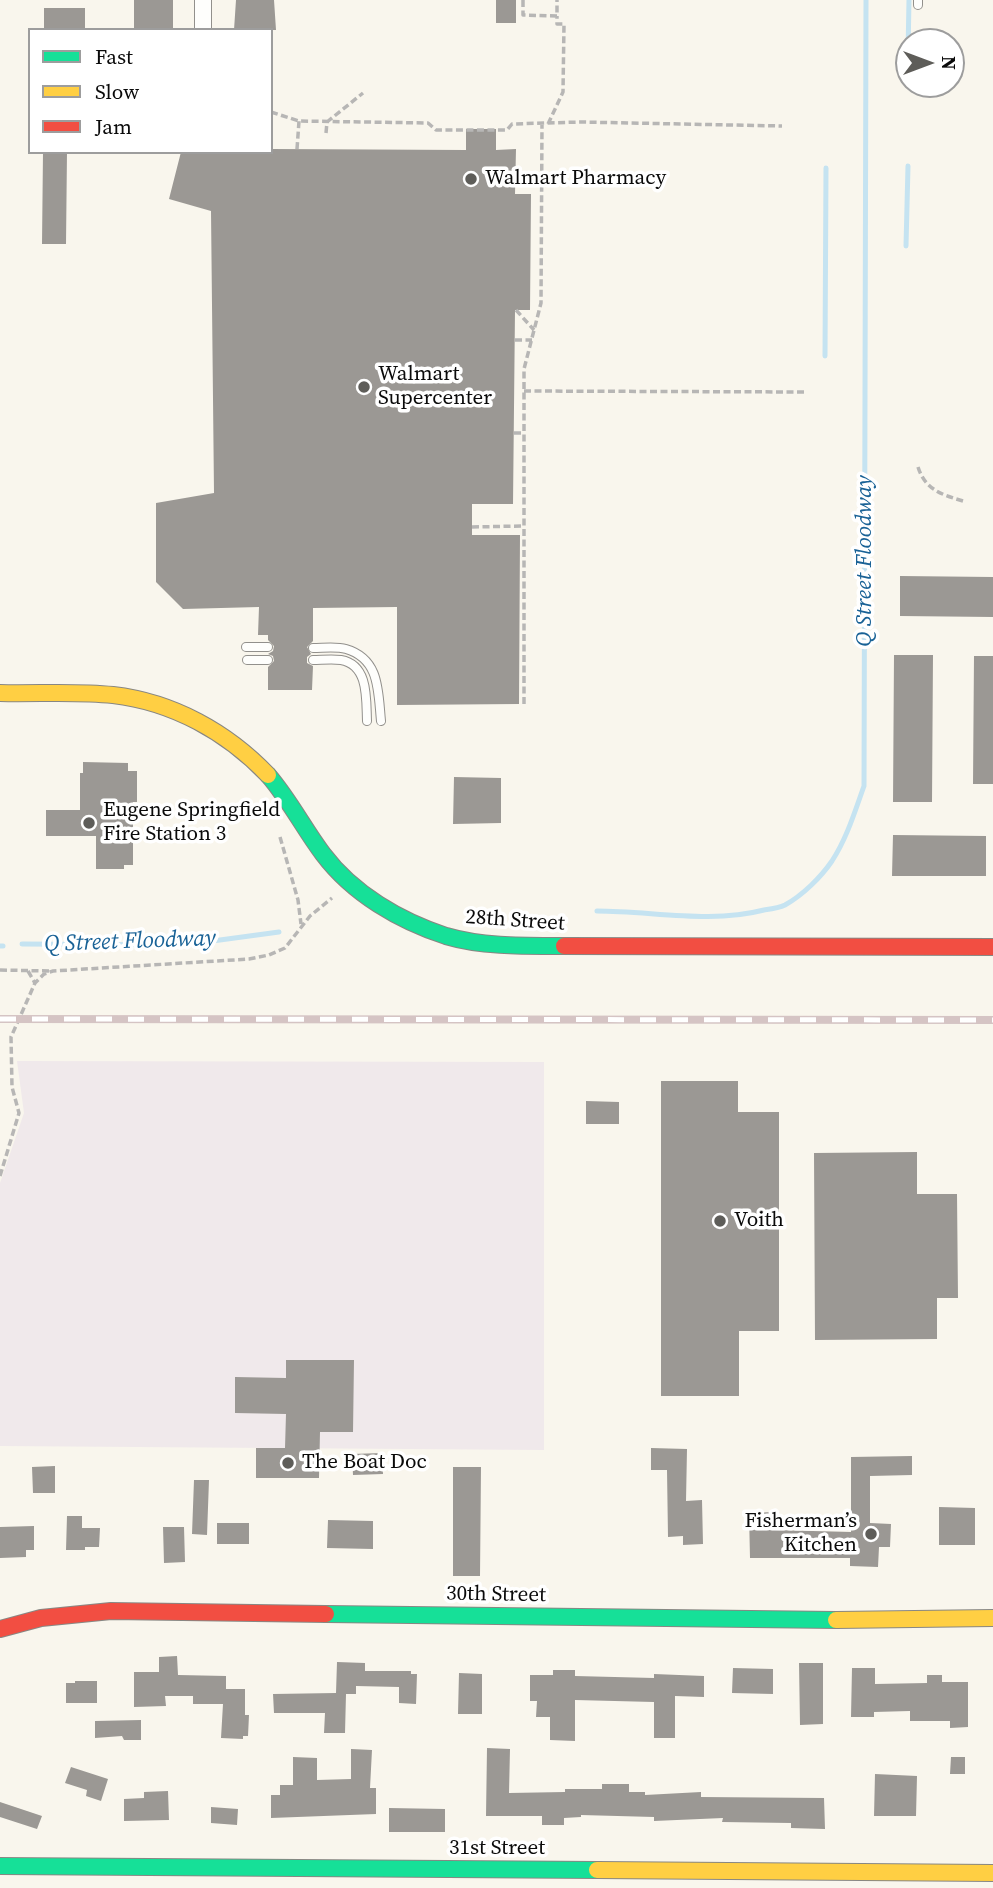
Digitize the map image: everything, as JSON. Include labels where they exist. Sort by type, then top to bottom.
[{"type":"street","points":[[203,28],[204,0]]},
{"type":"street","name":"28th Street","points":[[0,693],[111,695],[143,700],[189,716],[246,752],[271,778],[324,856],[351,883],[383,908],[447,936],[485,943],[533,946],[993,947]]},
{"type":"street","name":"30th Street","points":[[0,1629],[23,1619],[110,1611],[841,1620],[993,1618]]},
{"type":"street","name":"31st Street","points":[[0,1866],[993,1873]]},
{"type":"lane","points":[[246,648],[268,648]]},
{"type":"lane","points":[[313,648],[344,648],[366,658],[377,682],[381,721]]},
{"type":"lane","points":[[247,660],[268,660]]},
{"type":"lane","points":[[313,660],[342,660],[357,668],[365,684],[367,721]]},
{"type":"path","points":[[523,0],[523,15],[557,16]]},
{"type":"path","points":[[548,124],[563,92],[564,24],[557,24],[557,0]]},
{"type":"path","points":[[326,133],[327,122],[363,93]]},
{"type":"path","points":[[273,113],[299,121],[428,123],[436,130],[507,130],[512,124],[580,122],[782,126]]},
{"type":"path","points":[[297,149],[299,121]]},
{"type":"path","points":[[524,704],[524,369],[541,303],[542,124]]},
{"type":"path","points":[[516,310],[534,330]]},
{"type":"path","points":[[515,340],[532,340]]},
{"type":"path","points":[[524,390],[804,392]]},
{"type":"path","points":[[514,433],[524,433]]},
{"type":"path","points":[[918,467],[927,485],[940,494],[963,501]]},
{"type":"path","points":[[472,527],[523,526]]},
{"type":"path","points":[[280,837],[298,900],[300,927]]},
{"type":"path","points":[[0,970],[53,971],[249,959],[269,955],[285,948],[300,927],[331,898]]},
{"type":"path","points":[[28,971],[35,983]]},
{"type":"path","points":[[0,1176],[19,1113],[12,1087],[11,1037],[35,983],[44,974],[53,971]]},
{"type":"shaded area","points":[[17,1061],[544,1062],[544,1450],[0,1446],[0,1183],[24,1113]]},
{"type":"building","points":[[134,0],[173,0],[173,28],[134,28]]},
{"type":"building","points":[[236,0],[274,0],[276,30],[234,28]]},
{"type":"building","points":[[496,0],[516,0],[516,23],[496,23]]},
{"type":"building","points":[[44,8],[85,8],[85,28],[44,28]]},
{"type":"building","name":"Walmart Supercenter","points":[[466,129],[496,129],[496,150],[516,149],[515,194],[531,194],[530,310],[515,310],[513,504],[472,504],[472,535],[520,535],[519,704],[397,705],[397,607],[313,608],[313,641],[307,647],[311,654],[307,657],[307,663],[313,666],[312,690],[268,690],[268,667],[274,661],[273,656],[268,654],[273,651],[274,646],[268,640],[268,635],[258,635],[259,607],[183,609],[156,582],[156,503],[214,493],[211,211],[169,199],[180,154],[273,154],[273,149],[466,150]]},
{"type":"building","points":[[43,154],[67,154],[66,244],[42,244]]},
{"type":"building","points":[[900,576],[993,577],[993,617],[900,616]]},
{"type":"building","points":[[894,655],[933,655],[932,802],[893,802]]},
{"type":"building","points":[[974,656],[993,656],[993,784],[973,784]]},
{"type":"building","name":"Eugene Springfield Fire Station 3","points":[[83,762],[128,763],[128,771],[137,771],[137,802],[133,802],[133,865],[124,865],[124,869],[96,869],[96,836],[46,836],[46,810],[80,810],[80,773],[83,773]]},
{"type":"building","points":[[454,777],[501,778],[501,823],[453,824]]},
{"type":"building","points":[[893,835],[986,836],[986,876],[892,876]]},
{"type":"building","name":"Voith","points":[[661,1081],[738,1081],[738,1112],[779,1112],[779,1331],[739,1331],[739,1396],[661,1396]]},
{"type":"building","points":[[586,1101],[619,1102],[619,1124],[586,1124]]},
{"type":"building","name":"Voith","points":[[917,1152],[917,1194],[957,1194],[958,1298],[937,1298],[937,1339],[815,1340],[814,1153]]},
{"type":"building","points":[[286,1360],[354,1360],[353,1432],[320,1432],[319,1478],[256,1478],[256,1448],[285,1448],[286,1414],[235,1413],[235,1377],[286,1378]]},
{"type":"building","points":[[651,1448],[687,1449],[686,1501],[702,1500],[703,1544],[683,1545],[683,1536],[668,1537],[667,1470],[651,1470]]},
{"type":"building","points":[[382,1453],[383,1474],[353,1475],[352,1454]]},
{"type":"building","points":[[912,1456],[912,1475],[870,1476],[870,1523],[891,1524],[890,1547],[879,1547],[878,1567],[850,1566],[850,1558],[750,1558],[749,1513],[774,1512],[774,1530],[851,1532],[851,1457]]},
{"type":"building","points":[[55,1466],[55,1493],[33,1493],[32,1467]]},
{"type":"building","points":[[453,1467],[481,1467],[480,1576],[453,1576]]},
{"type":"building","points":[[194,1480],[209,1480],[207,1535],[192,1534]]},
{"type":"building","points":[[939,1507],[975,1508],[975,1545],[939,1545]]},
{"type":"building","points":[[67,1516],[82,1516],[82,1528],[100,1528],[99,1547],[66,1550]]},
{"type":"building","points":[[328,1520],[373,1521],[373,1549],[327,1548]]},
{"type":"building","points":[[217,1523],[249,1523],[249,1544],[217,1544]]},
{"type":"building","points":[[34,1526],[34,1550],[26,1550],[26,1557],[0,1558],[0,1527]]},
{"type":"building","points":[[163,1527],[184,1527],[185,1562],[164,1563]]},
{"type":"building","points":[[177,1656],[178,1675],[226,1676],[226,1689],[245,1689],[245,1715],[249,1715],[248,1736],[243,1736],[243,1739],[221,1738],[223,1704],[193,1704],[193,1696],[165,1696],[166,1706],[134,1707],[134,1672],[159,1672],[159,1657]]},
{"type":"building","points":[[337,1662],[365,1663],[365,1671],[411,1671],[411,1674],[417,1674],[416,1704],[399,1703],[399,1687],[356,1686],[356,1694],[346,1694],[345,1733],[324,1733],[325,1713],[274,1713],[273,1694],[336,1693]]},
{"type":"building","points":[[799,1663],[823,1663],[823,1724],[800,1725]]},
{"type":"building","points":[[733,1668],[773,1669],[773,1694],[732,1693]]},
{"type":"building","points":[[852,1668],[875,1668],[875,1684],[927,1683],[927,1675],[942,1675],[942,1682],[968,1682],[968,1727],[950,1728],[950,1721],[910,1721],[910,1711],[874,1712],[874,1717],[851,1717]]},
{"type":"building","points":[[553,1670],[575,1670],[575,1676],[704,1676],[704,1697],[675,1696],[675,1738],[654,1738],[654,1702],[575,1700],[575,1741],[550,1740],[550,1717],[536,1717],[537,1701],[530,1701],[530,1675],[553,1675]]},
{"type":"building","points":[[459,1673],[482,1674],[482,1714],[458,1714]]},
{"type":"building","points":[[97,1681],[97,1703],[66,1703],[66,1683]]},
{"type":"building","points":[[141,1720],[141,1740],[124,1740],[122,1736],[95,1738],[95,1721]]},
{"type":"building","points":[[487,1748],[510,1749],[509,1793],[565,1792],[565,1789],[602,1789],[602,1784],[629,1784],[629,1792],[645,1792],[645,1795],[701,1792],[701,1797],[824,1798],[825,1829],[791,1828],[791,1823],[722,1822],[723,1818],[654,1821],[654,1817],[581,1815],[564,1818],[564,1825],[542,1825],[542,1816],[486,1816]]},
{"type":"building","points":[[351,1749],[372,1750],[370,1788],[376,1788],[376,1814],[271,1818],[271,1795],[280,1795],[280,1785],[293,1785],[293,1757],[317,1758],[317,1780],[351,1779]]},
{"type":"building","points":[[951,1757],[965,1757],[965,1774],[950,1774]]},
{"type":"building","points":[[71,1767],[108,1779],[101,1801],[86,1796],[87,1790],[65,1783]]},
{"type":"building","points":[[875,1774],[917,1776],[916,1816],[874,1816]]},
{"type":"building","points":[[168,1791],[169,1820],[124,1821],[124,1799],[144,1798],[144,1792]]},
{"type":"building","points":[[0,1802],[42,1816],[37,1829],[0,1817]]},
{"type":"building","points":[[211,1807],[238,1809],[237,1825],[211,1823]]},
{"type":"building","points":[[389,1808],[445,1809],[445,1832],[389,1832]]},
{"type":"waterway","name":"Q Street Floodway","points":[[597,911],[723,916],[785,905],[811,885],[832,861],[846,834],[864,786],[866,0]]},
{"type":"waterway","points":[[908,28],[909,0]]},
{"type":"waterway","points":[[906,246],[908,166]]},
{"type":"waterway","points":[[825,356],[826,168]]},
{"type":"waterway","name":"Q Street Floodway","points":[[22,944],[183,945],[279,932]]},
{"type":"railway","points":[[0,1019],[993,1020]]},
{"type":"traffic: fast","points":[[268,775],[335,868],[363,894],[395,914],[429,930],[460,940],[505,945],[564,946]]},
{"type":"traffic: fast","points":[[326,1614],[836,1620]]},
{"type":"traffic: fast","points":[[0,1866],[597,1870]]},
{"type":"traffic: slow","points":[[0,693],[99,694],[157,704],[217,733],[235,745],[268,775]]},
{"type":"traffic: slow","points":[[836,1620],[993,1618]]},
{"type":"traffic: slow","points":[[597,1870],[993,1873]]},
{"type":"traffic: jam","points":[[564,946],[993,947]]},
{"type":"traffic: jam","points":[[0,1629],[41,1618],[111,1611],[326,1614]]},
{"type":"place","name":"Walmart Pharmacy","points":[[471,179]]},
{"type":"place","name":"Walmart Supercenter","points":[[364,387]]},
{"type":"place","name":"Eugene Springfield Fire Station 3","points":[[89,823]]},
{"type":"place","name":"Voith","points":[[720,1221]]},
{"type":"place","name":"The Boat Doc","points":[[288,1463]]},
{"type":"place","name":"Fisherman’s Kitchen","points":[[871,1534]]}]
